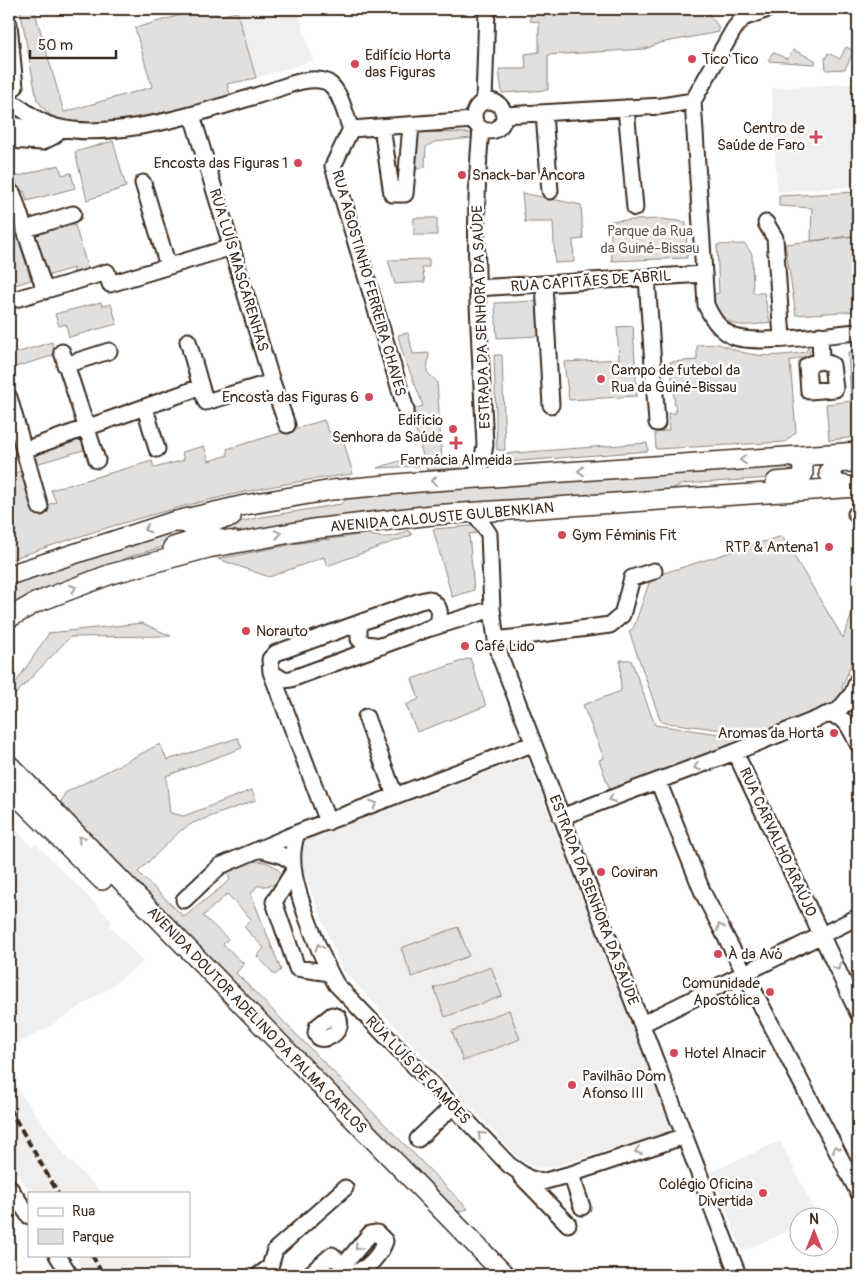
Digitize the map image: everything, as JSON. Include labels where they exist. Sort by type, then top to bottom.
[{"type":"main road","points":[[9,575],[172,522],[245,505],[332,490],[858,452]]},
{"type":"main road","points":[[656,501],[691,488],[797,480],[803,474],[803,463],[800,459],[792,457]]},
{"type":"main road","points":[[855,487],[837,484],[829,474],[831,467],[838,463],[858,461]]},
{"type":"main road","name":"AVENIDA CALOUSTE GULBENKIAN","points":[[9,618],[35,603],[112,574],[243,540],[386,519],[855,487]]},
{"type":"main road","points":[[243,540],[226,541],[212,536],[209,531],[211,524],[216,520],[319,501],[332,490]]},
{"type":"main road","points":[[112,574],[130,559],[193,542],[196,535],[194,527],[188,523],[172,522]]},
{"type":"main road","name":"AVENIDA DOUTOR ADELINO DA PALMA CARLOS","points":[[9,765],[506,1275]]},
{"type":"main road","name":"AVENIDA DOUTOR ADELINO DA PALMA CARLOS","points":[[9,788],[148,925],[492,1275]]},
{"type":"street","points":[[478,124],[475,112],[484,101],[487,9]]},
{"type":"street","points":[[759,10],[734,29],[693,101],[706,305],[715,323],[734,336],[756,340],[858,332]]},
{"type":"street","points":[[9,24],[13,111],[55,127],[92,133]]},
{"type":"street","points":[[9,124],[59,134],[92,133],[192,115],[290,85],[310,81],[324,81],[334,88],[350,129],[411,125],[478,124],[489,131],[500,127],[504,114],[499,104],[493,100],[484,101]]},
{"type":"street","points":[[504,114],[544,114],[662,106],[693,101]]},
{"type":"street","points":[[662,106],[674,108],[686,117],[695,135]]},
{"type":"street","points":[[626,108],[634,208]]},
{"type":"street","points":[[544,114],[550,191]]},
{"type":"street","name":"RUA LUÍS MASCARENHAS","points":[[192,115],[272,382],[287,425]]},
{"type":"street","name":"ESTRADA DA SENHORA DA SAÚDE","points":[[478,124],[477,288],[485,445]]},
{"type":"street","points":[[382,127],[392,194],[405,194],[411,125]]},
{"type":"street","name":"RUA AGOSTINHO FERREIRA CHAVES","points":[[350,129],[333,166],[406,410]]},
{"type":"street","points":[[9,140],[42,142],[59,134]]},
{"type":"street","points":[[144,183],[168,266]]},
{"type":"street","points":[[12,194],[26,229],[45,291]]},
{"type":"street","points":[[26,229],[73,214]]},
{"type":"street","points":[[766,223],[775,238],[782,338]]},
{"type":"street","points":[[9,302],[106,272],[110,284],[232,246]]},
{"type":"street","name":"RUA CAPITÃES DE ABRIL","points":[[477,288],[704,274]]},
{"type":"street","points":[[647,278],[657,423]]},
{"type":"street","points":[[544,284],[551,405]]},
{"type":"street","points":[[820,335],[821,360]]},
{"type":"street","points":[[188,341],[206,402],[272,382]]},
{"type":"street","points":[[97,460],[64,358],[109,351]]},
{"type":"street","points":[[24,450],[201,387]]},
{"type":"street","points":[[9,397],[40,507]]},
{"type":"street","points":[[145,408],[157,449]]},
{"type":"street","points":[[485,445],[491,466],[500,477]]},
{"type":"street","points":[[472,479],[482,462],[485,445]]},
{"type":"street","points":[[474,512],[489,534],[502,511]]},
{"type":"street","name":"ESTRADA DA SENHORA DA SAÚDE","points":[[489,534],[492,610],[496,640],[532,744],[732,1258],[736,1275]]},
{"type":"street","points":[[496,640],[610,625],[622,615],[632,578],[654,571]]},
{"type":"street","points":[[328,822],[271,672],[270,659],[276,653],[430,599],[438,605],[441,614],[438,623],[430,628]]},
{"type":"street","points":[[271,672],[283,680],[291,679],[430,628],[492,610]]},
{"type":"street","points":[[364,621],[359,627],[358,639],[365,644],[385,646]]},
{"type":"street","points":[[339,630],[353,635],[356,642],[355,650],[347,660]]},
{"type":"street","points":[[280,695],[281,688],[291,679]]},
{"type":"street","points":[[846,722],[850,695],[858,679]]},
{"type":"street","name":"RUA CARVALHO ARAÚJO","points":[[850,695],[839,710],[735,752],[858,1013]]},
{"type":"street","points":[[822,716],[837,715],[846,722],[858,744]]},
{"type":"street","points":[[366,717],[395,796]]},
{"type":"street","points":[[184,900],[220,866],[297,833],[532,744]]},
{"type":"street","points":[[560,817],[735,752]]},
{"type":"street","points":[[658,781],[703,893],[858,1192]]},
{"type":"street","name":"RUA LUÍS DE CAMÕES","points":[[297,833],[293,867],[298,890],[330,973],[353,1002],[453,1106],[500,1161],[568,1224]]},
{"type":"street","points":[[259,849],[280,855],[293,867]]},
{"type":"street","name":"RUA LUÍS DE CAMÕES","points":[[293,867],[274,902],[290,949],[297,968],[330,973]]},
{"type":"street","points":[[642,1024],[743,972],[858,917]]},
{"type":"street","points":[[338,1017],[353,1002]]},
{"type":"street","points":[[418,1139],[453,1106]]},
{"type":"street","name":"RUA LUÍS DE CAMÕES","points":[[500,1161],[528,1178],[542,1182],[685,1136]]},
{"type":"street","points":[[571,1174],[582,1207]]},
{"type":"street","points":[[543,1199],[545,1188],[553,1180]]},
{"type":"street","points":[[9,1187],[28,1215]]},
{"type":"street","points":[[268,1273],[275,1250],[345,1188]]},
{"type":"street","points":[[309,1275],[332,1255],[350,1272]]},
{"type":"street","points":[[57,1256],[70,1275]]},
{"type":"shaded area","points":[[248,9],[297,9],[313,61],[256,78],[237,12]]},
{"type":"shaded area","name":"Centro de Saúde de Faro","points":[[858,83],[858,186],[777,192],[772,88]]},
{"type":"shaded area","points":[[527,758],[674,1130],[553,1167],[536,1168],[518,1158],[342,969],[299,861],[302,841]]},
{"type":"shaded area","points":[[10,823],[32,847],[36,844],[112,921],[109,925],[143,962],[110,987],[49,1027],[9,1048]]},
{"type":"shaded area","points":[[9,1077],[68,1159],[101,1192],[30,1192],[9,1163]]},
{"type":"shaded area","name":"Colégio Oficina Divertida","points":[[780,1141],[813,1206],[790,1206],[790,1228],[776,1237],[742,1251],[711,1172]]},
{"type":"shaded area","points":[[75,1256],[161,1256],[180,1275],[86,1275]]},
{"type":"green space","points":[[20,9],[34,9],[64,112],[152,87],[135,28],[202,9],[214,9],[217,16],[237,12],[256,78],[227,84],[231,97],[194,106],[93,123],[60,121],[50,115],[37,100]]},
{"type":"green space","points":[[531,9],[705,9],[718,26],[719,32],[660,43],[645,49],[548,55],[548,90],[502,93],[499,69],[526,69],[525,54],[539,52],[539,22],[530,21]]},
{"type":"green space","points":[[846,47],[854,51],[845,69],[826,70],[825,59],[828,53],[840,59]]},
{"type":"green space","points":[[793,50],[815,60],[815,64],[768,61],[773,52],[787,59]]},
{"type":"green space","points":[[416,132],[472,133],[472,138],[434,142],[426,147],[425,167],[413,170]]},
{"type":"green space","points":[[113,141],[126,187],[87,200],[75,152]]},
{"type":"green space","points":[[59,165],[62,175],[71,173],[75,188],[27,201],[24,191],[19,192],[15,177]]},
{"type":"green space","points":[[858,192],[858,235],[811,241],[812,208],[779,206],[779,196]]},
{"type":"green space","points":[[522,193],[581,205],[583,239],[573,240],[574,262],[555,263],[553,222],[525,222]]},
{"type":"green space","points":[[414,218],[437,218],[437,235],[414,235]]},
{"type":"green space","name":"Parque da Rua da Guiné-Bissau","points":[[661,219],[686,222],[687,258],[612,261],[610,221]]},
{"type":"green space","points":[[60,223],[62,228],[75,225],[89,273],[75,277],[73,268],[47,276],[34,231]]},
{"type":"green space","points":[[16,230],[31,280],[9,287],[9,232]]},
{"type":"green space","points":[[858,236],[858,311],[796,315],[785,244]]},
{"type":"green space","points":[[745,244],[752,254],[753,293],[764,293],[770,322],[749,325],[733,323],[721,314],[711,295],[719,293],[717,245]]},
{"type":"green space","points":[[429,259],[429,267],[422,267],[425,282],[395,284],[388,260]]},
{"type":"green space","points":[[536,301],[539,336],[497,338],[495,303]]},
{"type":"green space","points":[[101,302],[102,306],[111,304],[117,324],[69,337],[66,324],[59,326],[55,314]]},
{"type":"green space","name":"Campo de futebol da Rua da Guiné-Bissau","points":[[633,326],[637,396],[569,400],[564,362],[619,359],[617,327]]},
{"type":"green space","points":[[408,333],[413,354],[429,353],[427,372],[437,382],[442,461],[466,461],[467,468],[427,470],[410,410],[423,406],[403,354],[398,335]]},
{"type":"green space","points":[[52,342],[55,355],[9,369],[9,355]]},
{"type":"green space","points":[[719,344],[741,352],[768,356],[806,352],[808,347],[810,350],[809,355],[790,361],[796,432],[785,442],[656,449],[655,433],[669,430],[668,413],[676,413],[670,362],[697,360],[697,345]]},
{"type":"green space","points":[[858,347],[858,437],[829,440],[826,404],[851,401],[848,352],[854,351],[854,348]]},
{"type":"green space","points":[[494,355],[502,355],[505,450],[497,450]]},
{"type":"green space","points":[[324,420],[329,432],[341,432],[353,474],[309,480],[221,497],[136,519],[9,560],[9,474],[22,471],[34,509],[56,502],[51,490],[152,461],[154,468],[184,460],[182,452],[204,446],[209,461],[228,455],[227,449]]},
{"type":"green space","points":[[80,437],[84,450],[36,464],[32,451]]},
{"type":"green space","points":[[647,443],[648,451],[508,462],[501,454]]},
{"type":"green space","points":[[412,457],[418,461],[419,466],[377,468]]},
{"type":"green space","points":[[779,465],[793,466],[794,471],[787,477],[683,484],[666,491],[367,512],[221,536],[218,527],[256,518],[341,504],[350,496]]},
{"type":"green space","points":[[475,527],[477,533],[469,534],[474,590],[452,597],[433,529]]},
{"type":"green space","points":[[177,528],[188,533],[183,541],[125,558],[109,567],[58,585],[13,604],[9,593],[9,582]]},
{"type":"green space","points":[[408,530],[412,535],[327,566],[324,557],[269,577],[218,559],[299,543],[367,534],[377,537],[388,537],[399,535]]},
{"type":"green space","points":[[782,536],[843,638],[858,598],[858,648],[842,687],[845,696],[836,705],[754,734],[661,722],[629,631],[634,627],[649,583],[664,573]]},
{"type":"green space","points":[[142,623],[171,636],[70,637],[9,701],[9,693],[49,633]]},
{"type":"green space","points":[[470,658],[486,706],[417,732],[406,705],[419,699],[412,679]]},
{"type":"green space","points":[[620,660],[631,660],[655,725],[748,738],[610,790],[599,760],[604,758],[583,705],[621,691]]},
{"type":"green space","points":[[238,738],[242,748],[166,776],[170,813],[184,816],[252,790],[256,800],[193,823],[180,831],[138,872],[184,917],[230,880],[227,872],[234,868],[256,861],[270,864],[277,868],[283,875],[278,882],[272,885],[257,886],[251,894],[281,970],[275,975],[257,956],[264,948],[244,927],[251,919],[227,894],[203,916],[228,939],[223,944],[244,964],[236,973],[468,1209],[458,1212],[64,810],[61,802],[65,793],[160,744],[167,760]]},
{"type":"green space","points":[[458,927],[469,956],[412,977],[401,948]]},
{"type":"green space","points":[[491,967],[502,996],[445,1017],[434,988]]},
{"type":"green space","points":[[509,1010],[520,1039],[463,1061],[452,1031]]},
{"type":"railway","points":[[9,1108],[57,1192]]},
{"type":"railway","points":[[93,1256],[103,1275]]},
{"type":"place","name":"Tico Tico","points":[[692,59]]},
{"type":"place","name":"Edifício Horta das Figuras","points":[[355,64]]},
{"type":"place","name":"Centro de Saúde de Faro","points":[[816,137]]},
{"type":"place","name":"Encosta das Figuras 1","points":[[298,163]]},
{"type":"place","name":"Snack-bar Âncora","points":[[462,175]]},
{"type":"place","name":"Campo de futebol da Rua da Guiné-Bissau","points":[[601,379]]},
{"type":"place","name":"Encosta das Figuras 6","points":[[369,397]]},
{"type":"place","name":"Edificio Senhora da Saúde","points":[[453,429]]},
{"type":"place","name":"Farmácia Almeida","points":[[456,443]]},
{"type":"place","name":"Gym Féminis Fit","points":[[562,535]]},
{"type":"place","name":"RTP & Antena1","points":[[829,547]]},
{"type":"place","name":"Norauto","points":[[246,631]]},
{"type":"place","name":"Café Lido","points":[[465,646]]},
{"type":"place","name":"Aromas da Horta","points":[[834,733]]},
{"type":"place","name":"Coviran","points":[[601,872]]},
{"type":"place","name":"À da Avó","points":[[718,954]]},
{"type":"place","name":"Comunidade Apostólica","points":[[770,992]]},
{"type":"place","name":"Hotel Alnacir","points":[[674,1053]]},
{"type":"place","name":"Pavilhão Dom Afonso III","points":[[572,1085]]},
{"type":"place","name":"Colégio Oficina Divertida","points":[[763,1193]]}]
